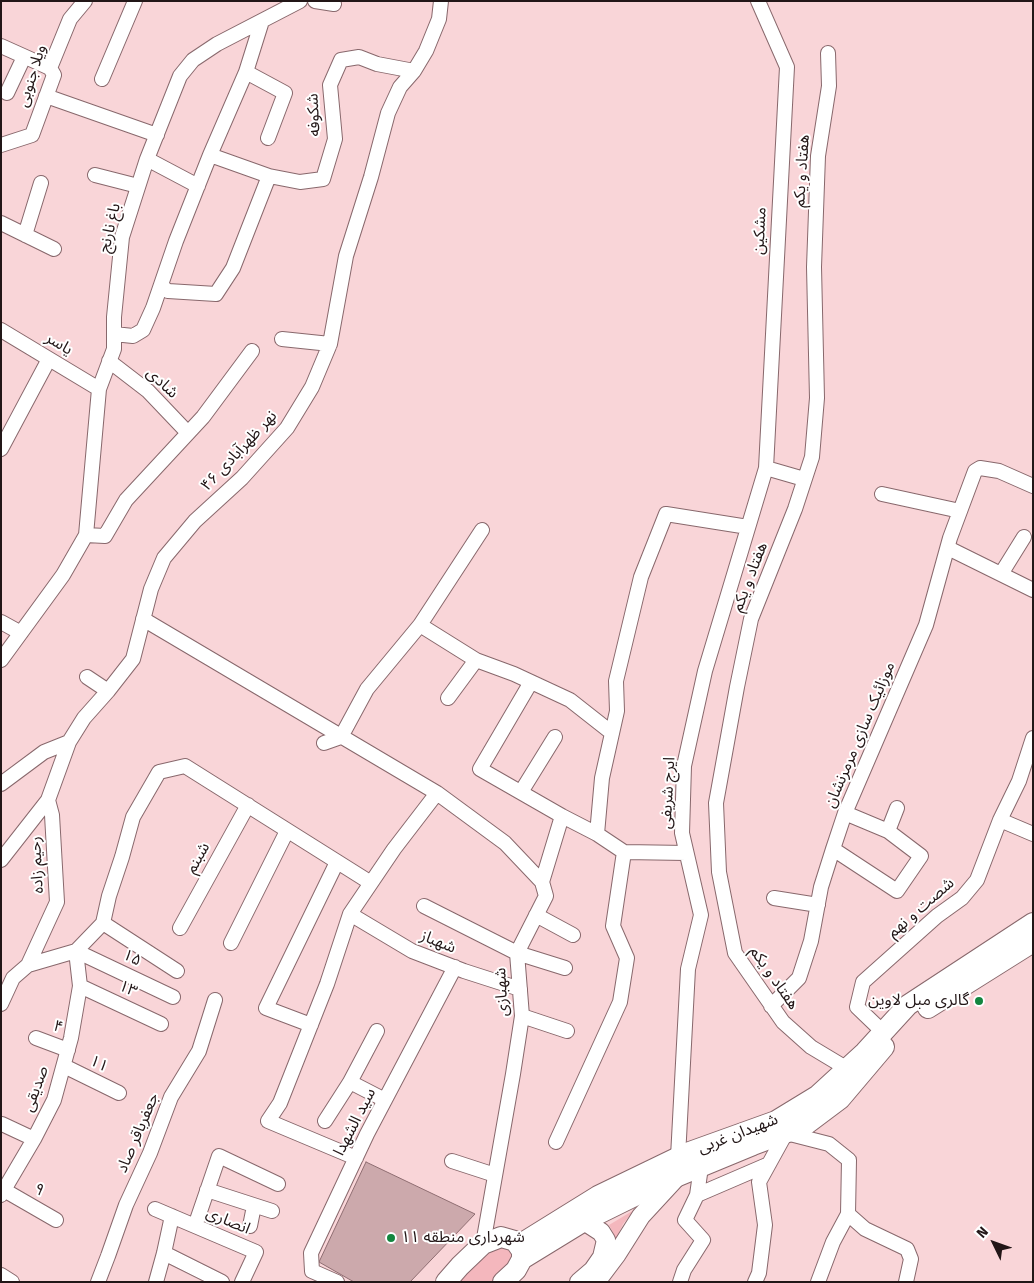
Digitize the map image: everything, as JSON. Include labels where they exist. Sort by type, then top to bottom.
[{"type":"main road","name":"شهیدان غربی","points":[[521,1252],[584,1221],[678,1167],[776,1121],[816,1096],[883,1032],[908,1004],[1033,923]]},
{"type":"main road","name":"شهیدان غربی","points":[[521,1252],[598,1196],[678,1167],[701,1167],[804,1126],[840,1099],[888,1042],[912,1017],[1033,942]]},
{"type":"main road","points":[[446,1282],[483,1244],[501,1237],[515,1241],[521,1252],[516,1270],[502,1282]]},
{"type":"street","name":"ویلا جنوبی","points":[[1,145],[32,135],[54,75],[50,68],[70,19],[85,1]]},
{"type":"street","points":[[102,79],[135,1]]},
{"type":"street","name":"باغ نارنج","points":[[1,660],[62,575],[86,535],[99,389],[114,349],[114,317],[122,237],[147,159],[180,76],[193,60],[217,44],[300,1]]},
{"type":"street","points":[[315,1],[334,4]]},
{"type":"street","name":"نهر ظهرآبادی ۴۶","points":[[1,860],[48,800],[69,742],[84,718],[133,659],[151,588],[164,558],[195,521],[242,478],[287,428],[312,387],[330,344],[346,256],[371,177],[388,113],[400,87],[414,71],[426,52],[440,19],[441,1]]},
{"type":"street","name":"مشکین","points":[[758,1],[787,67],[766,468]]},
{"type":"street","points":[[114,334],[133,336],[143,330],[210,155],[246,72],[262,21]]},
{"type":"street","points":[[1,46],[50,68]]},
{"type":"street","name":"هفتاد و یکم","points":[[828,53],[829,86],[818,156],[814,267],[818,398],[812,457],[795,509],[751,619],[716,803],[719,872],[734,953],[783,1022],[811,1047],[846,1068]]},
{"type":"street","points":[[7,93],[24,57]]},
{"type":"street","name":"شکوفه","points":[[269,176],[300,182],[323,179],[335,139],[330,85],[341,60],[359,57],[377,64],[414,71]]},
{"type":"street","points":[[246,72],[285,93],[268,138]]},
{"type":"street","points":[[46,96],[157,135]]},
{"type":"street","points":[[161,286],[168,291],[216,294],[234,268],[269,176],[210,155]]},
{"type":"street","points":[[147,159],[198,186]]},
{"type":"street","points":[[95,175],[138,186]]},
{"type":"street","points":[[25,235],[41,183]]},
{"type":"street","points":[[1,223],[54,249]]},
{"type":"street","name":"یاسر","points":[[1,330],[99,389]]},
{"type":"street","points":[[282,339],[330,344]]},
{"type":"street","points":[[86,535],[105,536],[126,500],[203,417],[252,351]]},
{"type":"street","points":[[1,449],[49,359]]},
{"type":"street","name":"شادی","points":[[109,362],[148,391],[188,433]]},
{"type":"street","points":[[766,468],[804,479]]},
{"type":"street","name":"ایرج شریفی","points":[[678,1167],[688,969],[701,914],[682,833],[684,766],[705,670],[766,468]]},
{"type":"street","name":"موزائیک سازی مرمرنشان","points":[[771,1006],[799,978],[811,942],[821,887],[845,813],[926,625],[948,548],[975,471],[980,468],[999,471],[1033,486]]},
{"type":"street","points":[[882,494],[960,511]]},
{"type":"street","points":[[597,834],[602,778],[617,711],[616,681],[642,577],[666,514],[748,527]]},
{"type":"street","points":[[324,743],[342,737],[367,689],[420,625],[482,530]]},
{"type":"street","points":[[1001,574],[1024,537]]},
{"type":"street","points":[[948,548],[1033,590]]},
{"type":"street","points":[[143,619],[437,793],[505,843],[542,882]]},
{"type":"street","points":[[1,622],[21,633]]},
{"type":"street","points":[[420,625],[476,660],[570,700],[612,733]]},
{"type":"street","points":[[448,698],[476,660]]},
{"type":"street","points":[[88,677],[108,691]]},
{"type":"street","points":[[531,682],[480,769],[597,834],[624,852],[686,854]]},
{"type":"street","points":[[521,792],[555,737]]},
{"type":"street","name":"شصت و نهم","points":[[883,1032],[856,1007],[863,982],[937,916],[962,898],[978,880],[1000,820],[1019,782],[1033,738]]},
{"type":"street","points":[[1,784],[44,752],[69,742]]},
{"type":"street","points":[[28,965],[76,951],[103,922],[133,817],[159,772],[185,766],[371,883]]},
{"type":"street","points":[[356,1158],[268,1121],[280,1103],[311,1025],[350,914],[394,849],[437,793]]},
{"type":"street","name":"رحیم زاده","points":[[1,1004],[4,990],[13,978],[28,965],[57,902],[52,815],[48,800]]},
{"type":"street","name":"شبنم","points":[[180,928],[248,805]]},
{"type":"street","points":[[888,831],[897,808]]},
{"type":"street","points":[[833,849],[897,891],[921,856],[888,831],[845,813]]},
{"type":"street","name":"شهبازی","points":[[483,1244],[522,1016],[517,953],[546,896],[542,882],[562,816]]},
{"type":"street","points":[[1000,820],[1033,834]]},
{"type":"street","points":[[230,943],[287,830]]},
{"type":"street","points":[[556,1142],[620,1002],[627,958],[613,926],[624,852]]},
{"type":"street","points":[[311,1025],[266,1008],[337,862]]},
{"type":"street","points":[[774,898],[818,905]]},
{"type":"street","points":[[424,906],[517,953],[565,968]]},
{"type":"street","name":"شهباز","points":[[350,914],[412,951],[455,968],[520,989]]},
{"type":"street","points":[[536,915],[573,936]]},
{"type":"street","points":[[103,922],[177,971]]},
{"type":"street","name":"صدیقی","points":[[3,1192],[54,1100],[68,1050],[80,986],[76,951]]},
{"type":"street","name":"۱۵","points":[[76,951],[172,997]]},
{"type":"street","name":"سید الشهدا","points":[[336,1282],[312,1271],[311,1252],[385,1100],[455,968]]},
{"type":"street","name":"۱۳","points":[[80,986],[161,1024]]},
{"type":"street","name":"جعفرباقر صاد","points":[[98,1282],[126,1205],[150,1153],[171,1097],[199,1051],[215,1000]]},
{"type":"street","points":[[522,1016],[567,1032]]},
{"type":"street","points":[[325,1121],[350,1082],[377,1030]]},
{"type":"street","name":"۴","points":[[36,1038],[68,1050]]},
{"type":"street","name":"۱۱","points":[[64,1066],[120,1093]]},
{"type":"street","points":[[350,1082],[385,1100]]},
{"type":"street","points":[[2,1124],[34,1139]]},
{"type":"street","points":[[755,1282],[759,1273],[765,1225],[759,1182],[786,1133],[829,1144],[849,1160],[848,1214],[833,1242],[818,1282]]},
{"type":"street","points":[[195,1226],[219,1156],[278,1184]]},
{"type":"street","points":[[452,1161],[495,1175]]},
{"type":"street","points":[[697,1195],[769,1164]]},
{"type":"street","points":[[596,1282],[617,1254],[641,1216],[678,1167]]},
{"type":"street","points":[[680,1282],[684,1270],[703,1240],[686,1220],[697,1195],[701,1167]]},
{"type":"street","points":[[207,1190],[272,1211]]},
{"type":"street","name":"۹","points":[[3,1192],[56,1220]]},
{"type":"street","points":[[250,1226],[254,1206]]},
{"type":"street","name":"انصاری","points":[[155,1209],[256,1252],[242,1282]]},
{"type":"street","points":[[848,1214],[865,1229],[907,1249],[911,1259],[906,1282]]},
{"type":"street","points":[[156,1282],[172,1216]]},
{"type":"street","points":[[579,1282],[593,1270],[602,1257],[606,1240],[601,1232],[584,1221]]},
{"type":"street","points":[[164,1253],[222,1282]]},
{"type":"street","points":[[1,1275],[12,1282]]},
{"type":"shaded area","points":[[634,1210],[623,1224],[613,1245],[614,1234],[609,1225]]},
{"type":"shaded area","points":[[491,1247],[513,1248],[514,1260],[492,1282],[454,1282]]},
{"type":"building","name":"شهرداری منطقه ۱۱","points":[[366,1162],[475,1214],[410,1282],[354,1282],[319,1262]]},
{"type":"place","name":"گالری مبل لاوین","points":[[979,1001]]},
{"type":"place","name":"شهرداری منطقه ۱۱","points":[[391,1238]]}]
